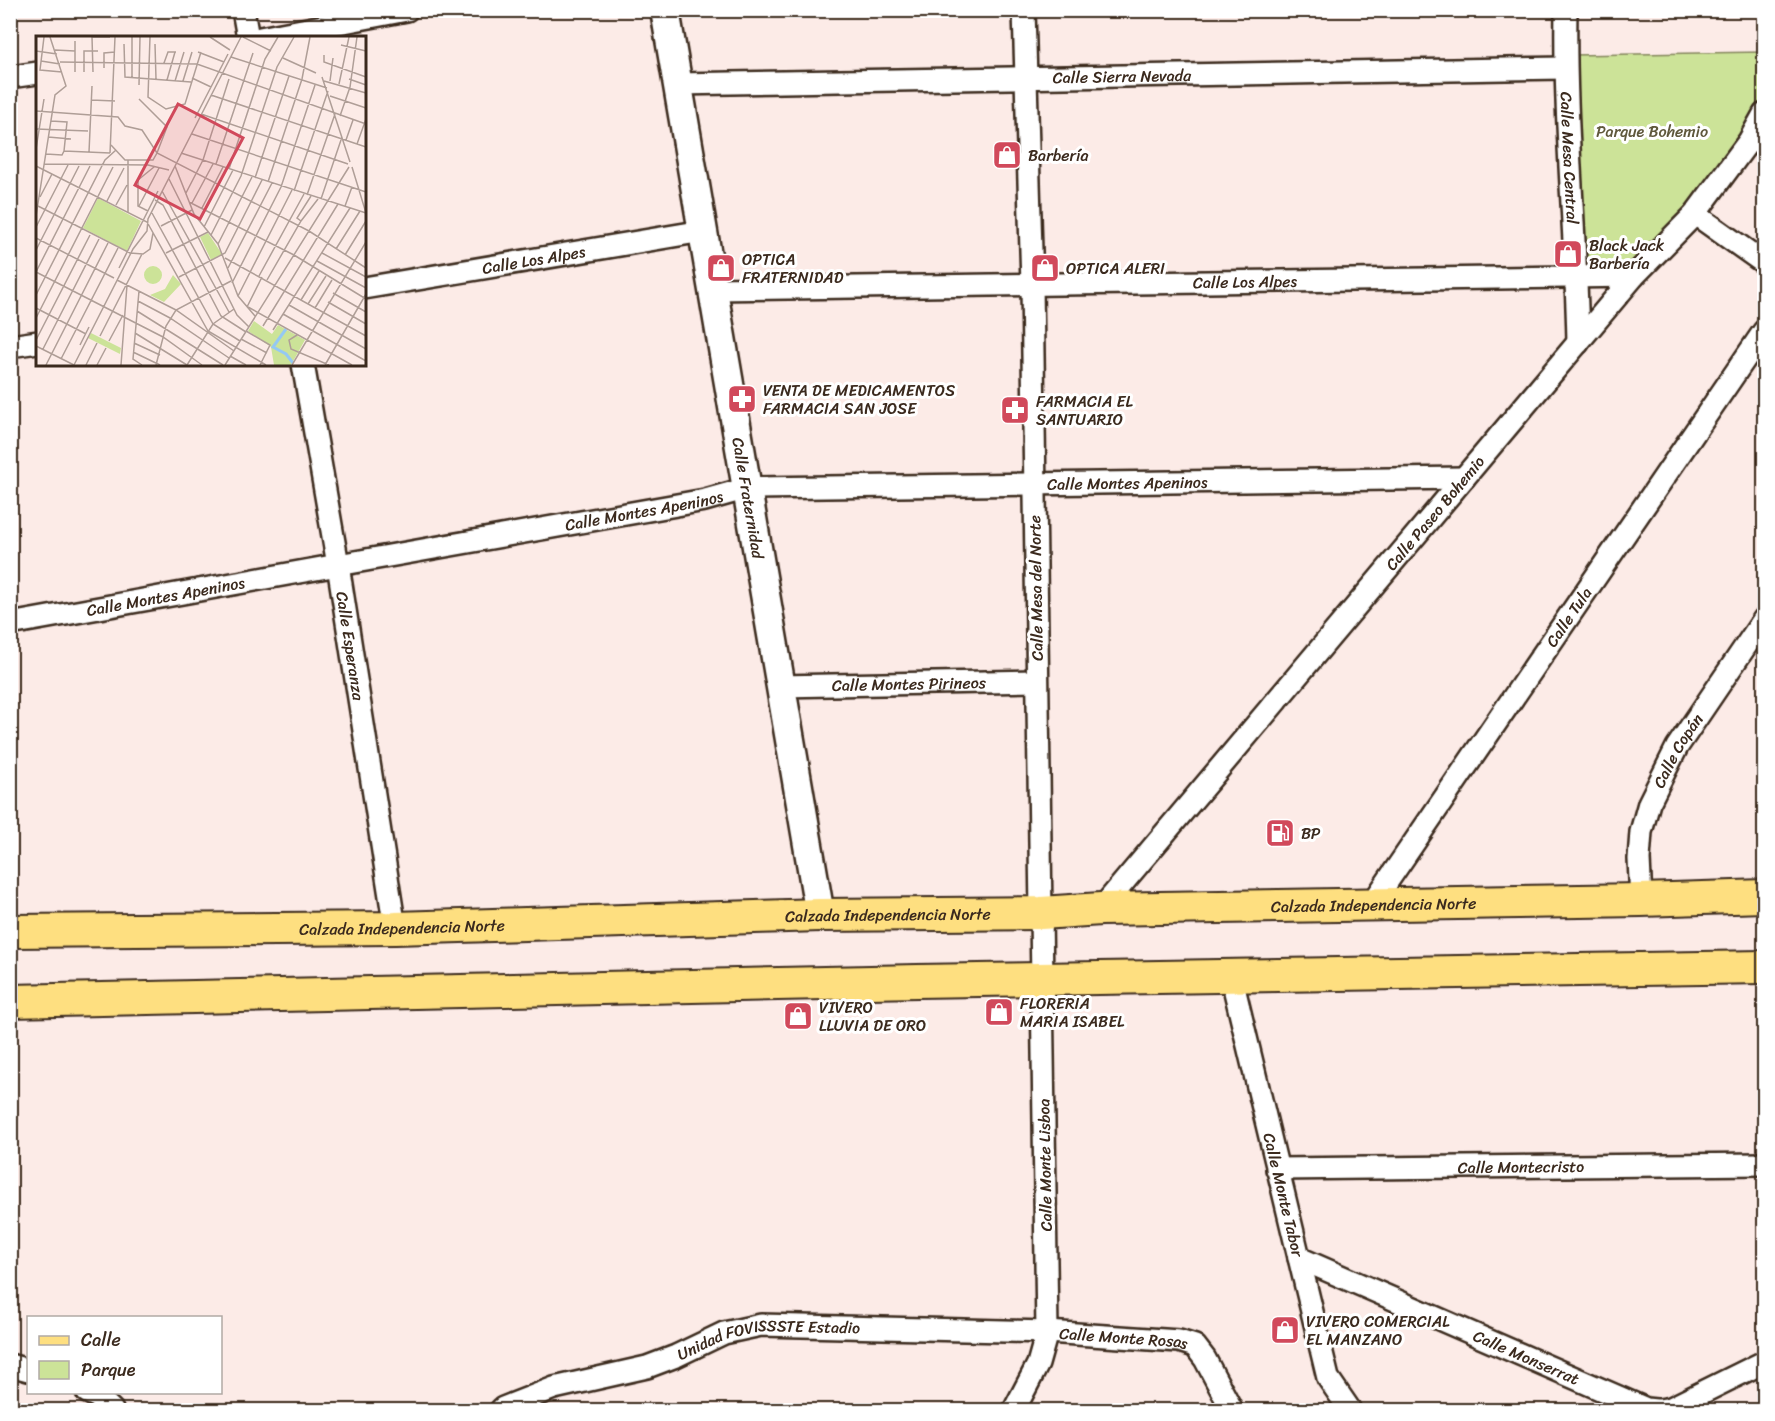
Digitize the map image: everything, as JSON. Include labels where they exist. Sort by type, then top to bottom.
[{"type":"main road","name":"Calzada Independencia Norte","points":[[10,931],[395,928],[820,915],[1041,913],[1101,909],[1764,896]]},
{"type":"main road","points":[[10,1001],[917,981],[1764,967]]},
{"type":"street","points":[[243,10],[248,36]]},
{"type":"street","points":[[270,36],[407,10]]},
{"type":"street","name":"Calle Fraternidad","points":[[665,10],[820,915]]},
{"type":"street","name":"Calle Mesa del Norte","points":[[1024,10],[1032,285],[1041,913]]},
{"type":"street","name":"Calle Mesa Central","points":[[1566,10],[1565,68],[1578,343]]},
{"type":"street","name":"Calle Sierra Nevada","points":[[678,84],[1565,68]]},
{"type":"street","points":[[10,77],[36,73]]},
{"type":"street","name":"Calle Paseo Bohemio","points":[[1101,909],[1634,276],[1695,214],[1749,141],[1764,114]]},
{"type":"street","points":[[1695,214],[1764,262]]},
{"type":"street","name":"Calle Los Alpes","points":[[366,288],[703,231]]},
{"type":"street","name":"Calle Los Alpes","points":[[713,289],[1634,276]]},
{"type":"street","name":"Calle Tula","points":[[1372,904],[1764,331]]},
{"type":"street","points":[[10,346],[36,342]]},
{"type":"street","name":"Calle Esperanza","points":[[303,366],[338,565],[395,928]]},
{"type":"street","name":"Calle Montes Apeninos","points":[[10,624],[705,501],[748,488],[1464,478]]},
{"type":"street","name":"Calle Copán","points":[[1641,900],[1639,859],[1641,832],[1649,803],[1677,747],[1764,619]]},
{"type":"street","name":"Calle Montes Pirineos","points":[[780,686],[1037,681]]},
{"type":"street","name":"Calle Monte Lisboa","points":[[1014,1410],[1038,1364],[1047,1332],[1041,913]]},
{"type":"street","name":"Calle Monte Tabor","points":[[1231,975],[1328,1378],[1350,1410]]},
{"type":"street","name":"Calle Montecristo","points":[[1277,1169],[1764,1164]]},
{"type":"street","name":"Calle Monserrat","points":[[1299,1258],[1646,1409],[1671,1408],[1764,1362]]},
{"type":"street","name":"Unidad FOVISSSTE Estadio","points":[[501,1410],[554,1388],[647,1367],[724,1333],[760,1325],[1047,1332]]},
{"type":"street","name":"Calle Monte Rosas","points":[[1047,1332],[1179,1341],[1195,1346],[1205,1359],[1232,1410]]},
{"type":"street","points":[[10,1365],[27,1370]]},
{"type":"street","points":[[91,1394],[112,1410]]},
{"type":"green space","name":"Parque Bohemio","points":[[1764,52],[1764,102],[1736,149],[1689,210],[1626,269],[1602,265],[1586,258],[1577,227],[1572,55]]},
{"type":"place","name":"Barbería","points":[[1007,155]]},
{"type":"place","name":"Black Jack Barbería","points":[[1568,254]]},
{"type":"place","name":"OPTICA FRATERNIDAD","points":[[721,268]]},
{"type":"place","name":"OPTICA ALERI","points":[[1045,268]]},
{"type":"place","name":"VENTA DE MEDICAMENTOS FARMACIA SAN JOSE","points":[[742,399]]},
{"type":"place","name":"FARMACIA EL SANTUARIO","points":[[1015,410]]},
{"type":"place","name":"BP","points":[[1280,833]]},
{"type":"place","name":"FLORERIA MARIA ISABEL","points":[[999,1012]]},
{"type":"place","name":"VIVERO LLUVIA DE ORO","points":[[798,1016]]},
{"type":"place","name":"VIVERO COMERCIAL EL MANZANO","points":[[1285,1330]]}]
